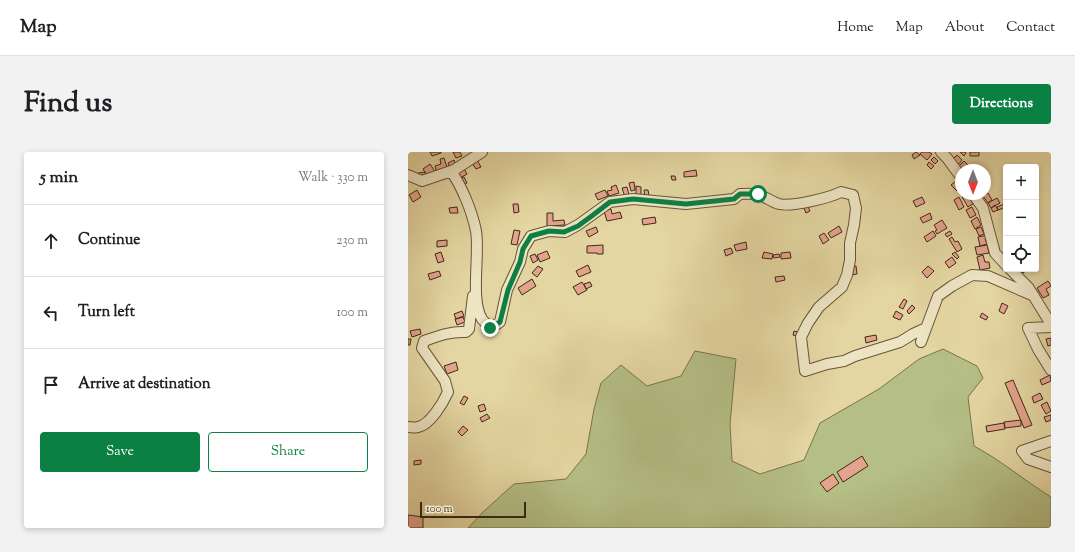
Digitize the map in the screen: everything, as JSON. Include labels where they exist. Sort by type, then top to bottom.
[{"type":"street","points":[[408,175],[422,181],[451,171],[482,152]]},
{"type":"street","points":[[941,152],[955,169]]},
{"type":"street","points":[[451,171],[465,197],[476,230],[477,305],[482,319],[490,328],[500,322],[508,290],[520,262],[523,249],[531,236],[549,231],[564,232],[578,226],[610,202],[633,199],[686,204],[734,199],[740,194],[748,193],[758,194],[780,204],[790,205],[832,196],[841,192],[853,196],[856,208],[850,243],[848,275],[842,287],[819,308],[808,323],[801,337],[805,371],[827,364],[844,361],[854,356],[900,342],[926,328]]},
{"type":"street","points":[[977,200],[983,208],[995,253],[1003,261]]},
{"type":"street","points":[[1013,272],[1028,287],[1051,326],[1028,328],[1038,349],[1051,370]]},
{"type":"street","points":[[921,342],[938,296],[972,275],[988,276],[1034,296]]},
{"type":"street","points":[[408,427],[419,428],[434,417],[443,403],[448,392],[445,381],[422,348],[424,341],[458,332],[466,332],[469,329],[472,298],[476,280]]},
{"type":"street","points":[[1051,441],[1022,451],[1028,459],[1051,467]]},
{"type":"green space","points":[[943,349],[977,366],[983,378],[968,397],[974,446],[1051,497],[1051,528],[468,528],[514,484],[566,479],[586,454],[594,409],[601,383],[621,365],[647,386],[681,376],[695,351],[736,359],[730,424],[732,461],[760,474],[804,460],[820,423],[879,389],[919,359]]},
{"type":"building","points":[[430,152],[441,152],[441,153],[432,156]]},
{"type":"building","points":[[453,152],[460,152],[462,156],[456,158]]},
{"type":"building","points":[[916,152],[920,155],[914,159],[912,155]]},
{"type":"building","points":[[922,152],[929,152],[932,154],[927,160],[920,154]]},
{"type":"building","points":[[960,152],[965,152],[966,153],[964,156]]},
{"type":"building","points":[[970,152],[979,152],[979,156],[970,156]]},
{"type":"building","points":[[957,155],[962,160],[959,164],[957,164],[952,160]]},
{"type":"building","points":[[934,157],[938,161],[935,164],[931,160]]},
{"type":"building","points":[[444,158],[448,170],[437,173],[435,166],[441,164],[440,159]]},
{"type":"building","points":[[454,160],[456,166],[450,168],[448,163]]},
{"type":"building","points":[[477,160],[481,167],[476,169],[472,163]]},
{"type":"building","points":[[929,162],[934,166],[931,169],[927,165]]},
{"type":"building","points":[[430,164],[436,173],[428,177],[423,169]]},
{"type":"building","points":[[464,169],[467,174],[460,178],[457,173]]},
{"type":"building","points":[[696,170],[697,176],[684,177],[684,172]]},
{"type":"building","points":[[425,172],[426,177],[419,178],[418,173]]},
{"type":"building","points":[[671,176],[675,176],[676,180],[672,180]]},
{"type":"building","points":[[464,177],[467,183],[463,185],[460,179]]},
{"type":"building","points":[[634,182],[635,190],[631,191],[629,183]]},
{"type":"building","points":[[955,182],[955,189],[951,185]]},
{"type":"building","points":[[616,185],[619,193],[609,196],[607,191],[612,190],[611,187]]},
{"type":"building","points":[[636,186],[641,187],[641,196],[636,196]]},
{"type":"building","points":[[627,187],[629,195],[625,197],[622,188]]},
{"type":"building","points":[[417,190],[421,197],[413,202],[409,195]]},
{"type":"building","points":[[605,190],[608,196],[598,200],[595,194]]},
{"type":"building","points":[[644,190],[648,190],[649,195],[645,196]]},
{"type":"building","points":[[922,197],[925,203],[916,207],[913,201]]},
{"type":"building","points":[[991,198],[992,200],[988,203],[986,200],[991,200]]},
{"type":"building","points":[[997,198],[1000,203],[991,208],[988,203]]},
{"type":"building","points":[[954,200],[960,200],[964,207],[959,210]]},
{"type":"building","points":[[964,200],[971,200],[973,204],[968,207]]},
{"type":"building","points":[[513,204],[518,204],[519,212],[514,213]]},
{"type":"building","points":[[1003,204],[1003,208],[998,210],[997,207]]},
{"type":"building","points":[[807,205],[810,211],[806,213],[803,206]]},
{"type":"building","points":[[995,205],[998,210],[993,212],[991,208]]},
{"type":"building","points":[[457,207],[458,213],[450,213],[449,208]]},
{"type":"building","points":[[972,207],[976,215],[970,218],[966,210]]},
{"type":"building","points":[[611,209],[612,214],[620,212],[622,218],[607,221],[604,211]]},
{"type":"building","points":[[547,213],[553,213],[553,221],[564,220],[565,225],[547,226]]},
{"type":"building","points":[[930,213],[932,219],[923,223],[920,218]]},
{"type":"building","points":[[655,217],[656,223],[643,225],[642,219]]},
{"type":"building","points":[[977,217],[981,225],[975,229],[971,221]]},
{"type":"building","points":[[942,220],[947,228],[937,234],[935,231],[937,230],[934,225]]},
{"type":"building","points":[[839,226],[842,232],[831,238],[828,233]]},
{"type":"building","points":[[596,227],[598,232],[589,237],[586,231]]},
{"type":"building","points":[[981,227],[984,234],[979,236],[976,229]]},
{"type":"building","points":[[514,230],[520,231],[517,245],[511,244]]},
{"type":"building","points":[[933,231],[936,236],[927,242],[924,237]]},
{"type":"building","points":[[950,231],[952,234],[947,237],[945,234]]},
{"type":"building","points":[[824,233],[829,240],[823,244],[819,236]]},
{"type":"building","points":[[988,235],[988,238],[985,239],[987,244],[980,246],[978,237]]},
{"type":"building","points":[[952,237],[955,242],[958,241],[962,249],[957,252],[949,239]]},
{"type":"building","points":[[447,240],[447,246],[437,247],[437,241]]},
{"type":"building","points":[[746,242],[747,249],[736,251],[734,245]]},
{"type":"building","points":[[603,245],[603,254],[587,253],[587,246]]},
{"type":"building","points":[[987,245],[989,253],[977,255],[975,247]]},
{"type":"building","points":[[731,248],[733,253],[726,256],[724,250]]},
{"type":"building","points":[[547,251],[550,258],[540,262],[537,255]]},
{"type":"building","points":[[441,252],[444,261],[438,263],[435,254]]},
{"type":"building","points":[[764,252],[773,254],[772,259],[762,258]]},
{"type":"building","points":[[790,252],[791,258],[781,259],[781,253]]},
{"type":"building","points":[[955,252],[959,257],[957,259],[952,254]]},
{"type":"building","points":[[535,254],[538,260],[533,263],[530,256]]},
{"type":"building","points":[[779,254],[780,257],[774,258],[773,255]]},
{"type":"building","points":[[983,255],[985,262],[989,262],[990,268],[980,270],[977,257]]},
{"type":"building","points":[[952,257],[956,263],[949,268],[945,262]]},
{"type":"building","points":[[588,265],[591,272],[579,277],[576,271]]},
{"type":"building","points":[[538,266],[543,269],[537,277],[532,273]]},
{"type":"building","points":[[856,266],[857,274],[851,275],[851,267]]},
{"type":"building","points":[[928,266],[934,271],[927,278],[922,272]]},
{"type":"building","points":[[439,271],[441,276],[430,280],[428,274]]},
{"type":"building","points":[[784,276],[785,280],[776,282],[775,277]]},
{"type":"building","points":[[532,279],[536,286],[522,295],[518,288]]},
{"type":"building","points":[[1048,281],[1051,286],[1046,289],[1049,295],[1043,298],[1037,288]]},
{"type":"building","points":[[582,282],[587,290],[578,295],[573,287]]},
{"type":"building","points":[[590,282],[592,286],[586,289],[584,284]]},
{"type":"building","points":[[904,299],[907,301],[903,309],[899,307]]},
{"type":"building","points":[[1002,303],[1008,306],[1004,314],[999,311]]},
{"type":"building","points":[[912,305],[915,308],[909,314],[907,311]]},
{"type":"building","points":[[462,311],[464,316],[456,319],[454,314]]},
{"type":"building","points":[[896,311],[903,315],[900,320],[893,317]]},
{"type":"building","points":[[982,313],[988,317],[986,320],[980,317]]},
{"type":"building","points":[[463,317],[465,322],[457,325],[455,319]]},
{"type":"building","points":[[420,329],[421,334],[412,337],[410,331]]},
{"type":"building","points":[[794,331],[801,333],[800,337],[793,335]]},
{"type":"building","points":[[876,335],[877,340],[866,343],[865,337]]},
{"type":"building","points":[[1051,338],[1051,345],[1048,346],[1046,339]]},
{"type":"building","points":[[408,339],[411,339],[410,345],[408,345]]},
{"type":"building","points":[[456,362],[458,370],[447,374],[444,366]]},
{"type":"building","points":[[1050,375],[1051,381],[1042,385],[1040,380]]},
{"type":"building","points":[[1013,380],[1032,425],[1024,428],[1005,383]]},
{"type":"building","points":[[1040,393],[1043,399],[1034,403],[1032,397]]},
{"type":"building","points":[[464,396],[468,398],[464,405],[460,403]]},
{"type":"building","points":[[1047,402],[1051,411],[1046,414],[1041,405]]},
{"type":"building","points":[[484,404],[486,410],[480,412],[478,406]]},
{"type":"building","points":[[487,414],[490,418],[482,422],[480,418]]},
{"type":"building","points":[[1051,415],[1051,420],[1046,422],[1044,417]]},
{"type":"building","points":[[1021,420],[1021,426],[1005,428],[1004,422]]},
{"type":"building","points":[[1004,423],[1005,429],[987,432],[986,426]]},
{"type":"building","points":[[463,426],[468,430],[462,436],[458,432]]},
{"type":"building","points":[[862,456],[868,466],[843,482],[837,472]]},
{"type":"building","points":[[421,460],[421,464],[414,465],[414,461]]},
{"type":"building","points":[[833,474],[839,483],[827,492],[820,483]]},
{"type":"building","points":[[408,515],[423,517],[423,528],[408,528]]},
{"type":"route","points":[[490,328],[500,322],[508,290],[520,262],[523,249],[531,236],[549,231],[564,232],[578,226],[610,202],[633,199],[686,204],[734,199],[740,194],[758,194]]}]
